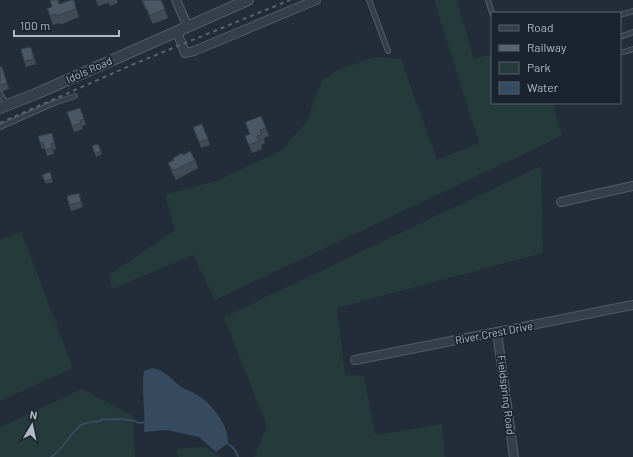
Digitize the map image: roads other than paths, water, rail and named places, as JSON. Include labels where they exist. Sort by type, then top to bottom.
[{"type":"street","points":[[176,0],[188,27]]},
{"type":"street","name":"Idols Road","points":[[4,106],[248,0]]},
{"type":"street","points":[[177,32],[185,53],[194,51],[316,0]]},
{"type":"street","points":[[561,202],[633,186]]},
{"type":"street","name":"River Crest Drive","points":[[355,360],[633,305]]},
{"type":"street","name":"Fieldspring Road","points":[[498,332],[514,457]]},
{"type":"lane","points":[[369,0],[388,51]]},
{"type":"lane","points":[[488,0],[492,12]]},
{"type":"lane","points":[[621,15],[633,11]]},
{"type":"lane","points":[[621,37],[633,32]]},
{"type":"lane","points":[[621,53],[633,49]]},
{"type":"lane","points":[[0,93],[4,106]]},
{"type":"lane","points":[[0,126],[54,103],[75,96]]},
{"type":"water","points":[[152,368],[164,373],[182,387],[208,403],[223,422],[228,436],[228,443],[216,452],[199,437],[167,430],[144,432],[144,371]]},
{"type":"waterway","points":[[51,457],[59,451],[77,428],[83,424],[100,421],[102,419],[126,419],[139,423],[147,422]]},
{"type":"waterway","points":[[225,442],[233,448],[238,457]]},
{"type":"railway","points":[[0,123],[134,64],[290,0]]}]
